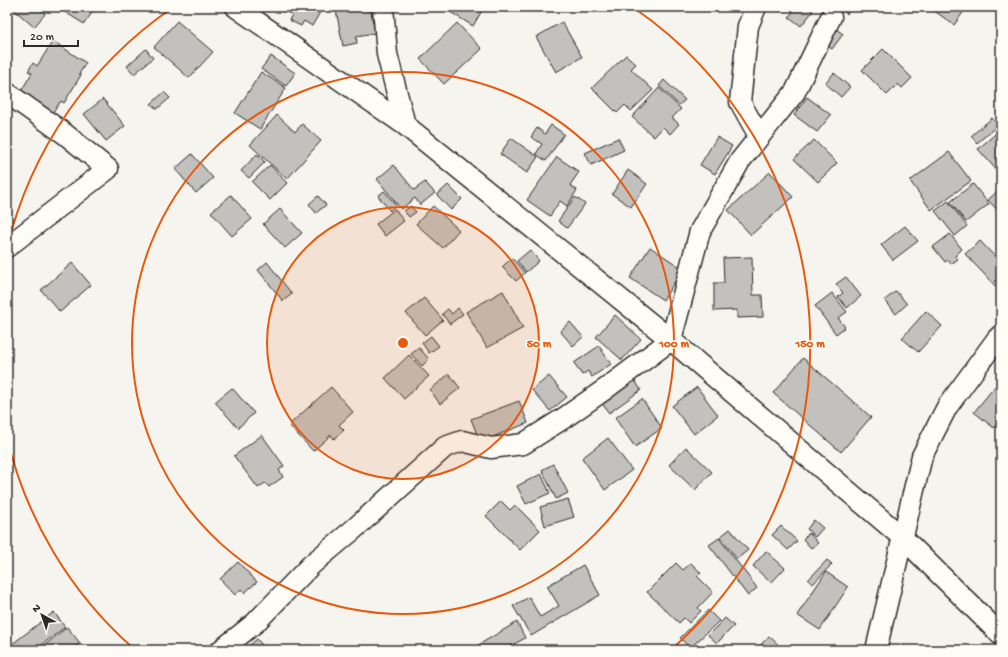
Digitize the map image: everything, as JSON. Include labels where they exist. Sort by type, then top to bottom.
[{"type":"street","points":[[236,7],[405,125],[671,340],[903,538],[1001,635]]},
{"type":"street","points":[[383,7],[387,54],[405,125]]},
{"type":"street","points":[[756,7],[748,26],[740,102],[759,136]]},
{"type":"street","points":[[220,650],[255,623],[312,565],[445,447],[462,441],[491,448],[523,444],[604,390],[671,340],[700,230],[740,160],[795,92],[831,17]]},
{"type":"street","points":[[7,93],[65,134],[108,170],[7,247]]},
{"type":"street","points":[[876,650],[922,456],[947,407],[1001,335]]},
{"type":"building","points":[[11,7],[38,7],[45,14],[34,27]]},
{"type":"building","points":[[57,7],[96,7],[84,24]]},
{"type":"building","points":[[277,7],[323,7],[312,26],[304,21],[301,26],[289,20],[292,15]]},
{"type":"building","points":[[350,7],[370,7],[375,33],[356,36],[357,43],[343,46],[336,10]]},
{"type":"building","points":[[442,7],[484,7],[473,26]]},
{"type":"building","points":[[796,7],[807,7],[813,11],[801,26],[789,17]]},
{"type":"building","points":[[837,7],[852,7],[847,14]]},
{"type":"building","points":[[929,7],[967,7],[954,25]]},
{"type":"building","points":[[177,21],[213,52],[189,78],[154,47]]},
{"type":"building","points":[[562,22],[582,57],[556,72],[536,37]]},
{"type":"building","points":[[457,23],[482,49],[444,84],[420,59]]},
{"type":"building","points":[[836,29],[843,34],[832,49],[825,44]]},
{"type":"building","points":[[53,41],[86,63],[79,74],[81,75],[64,103],[61,101],[53,112],[21,91],[32,73],[28,71],[33,63],[37,66]]},
{"type":"building","points":[[146,49],[153,58],[134,74],[127,66]]},
{"type":"building","points":[[883,49],[912,78],[902,88],[898,84],[887,95],[862,70]]},
{"type":"building","points":[[626,55],[636,64],[631,69],[653,90],[631,111],[625,105],[617,113],[592,88]]},
{"type":"building","points":[[271,56],[295,73],[286,86],[261,69]]},
{"type":"building","points":[[261,72],[286,88],[260,129],[235,113]]},
{"type":"building","points":[[834,73],[850,87],[841,97],[825,83]]},
{"type":"building","points":[[664,80],[685,100],[679,105],[659,86]]},
{"type":"building","points":[[659,88],[681,109],[672,118],[679,124],[670,134],[663,127],[654,137],[632,117]]},
{"type":"building","points":[[164,92],[170,98],[157,109],[151,104]]},
{"type":"building","points":[[807,97],[831,115],[817,132],[794,115]]},
{"type":"building","points":[[103,99],[125,126],[106,141],[84,114]]},
{"type":"building","points":[[277,115],[295,132],[302,124],[321,141],[287,179],[250,145]]},
{"type":"building","points":[[992,118],[998,125],[977,143],[971,136]]},
{"type":"building","points":[[551,125],[564,134],[546,161],[536,154],[542,144],[531,137],[537,128],[545,134]]},
{"type":"building","points":[[1001,129],[1001,173],[1000,174],[978,149]]},
{"type":"building","points":[[717,137],[732,146],[715,174],[700,165]]},
{"type":"building","points":[[511,138],[538,157],[527,173],[500,154]]},
{"type":"building","points":[[618,138],[624,150],[591,165],[585,153]]},
{"type":"building","points":[[814,140],[837,163],[818,182],[794,159]]},
{"type":"building","points":[[949,152],[971,181],[931,210],[910,181]]},
{"type":"building","points":[[192,154],[213,178],[196,193],[175,169]]},
{"type":"building","points":[[257,154],[265,162],[249,178],[241,171]]},
{"type":"building","points":[[557,157],[579,172],[570,185],[577,190],[567,206],[560,201],[550,216],[527,200]]},
{"type":"building","points":[[270,165],[287,183],[270,200],[252,182]]},
{"type":"building","points":[[394,165],[414,190],[425,182],[435,193],[420,205],[415,198],[401,209],[377,179]]},
{"type":"building","points":[[628,170],[647,184],[631,207],[612,194]]},
{"type":"building","points":[[770,172],[793,197],[751,235],[728,210]]},
{"type":"building","points":[[973,184],[989,204],[966,222],[950,202]]},
{"type":"building","points":[[448,185],[462,199],[451,210],[437,195]]},
{"type":"building","points":[[1001,188],[1001,214],[988,200]]},
{"type":"building","points":[[384,191],[396,205],[390,211],[378,196]]},
{"type":"building","points":[[231,195],[252,219],[232,236],[211,212]]},
{"type":"building","points":[[318,196],[326,205],[316,213],[309,204]]},
{"type":"building","points":[[575,197],[585,204],[567,228],[558,221]]},
{"type":"building","points":[[948,201],[967,226],[955,236],[935,211]]},
{"type":"building","points":[[411,206],[416,212],[409,217],[404,211]]},
{"type":"building","points":[[433,206],[459,230],[443,248],[416,224]]},
{"type":"building","points":[[280,209],[302,233],[285,248],[263,224]]},
{"type":"building","points":[[395,209],[404,221],[385,236],[376,224]]},
{"type":"building","points":[[905,226],[918,241],[893,260],[881,245]]},
{"type":"building","points":[[950,234],[962,249],[955,256],[958,259],[951,264],[948,260],[945,262],[933,247]]},
{"type":"building","points":[[980,241],[1001,263],[1001,292],[965,254]]},
{"type":"building","points":[[650,247],[683,269],[663,300],[630,278]]},
{"type":"building","points":[[530,250],[539,261],[526,272],[517,261]]},
{"type":"building","points":[[752,257],[753,295],[762,295],[763,317],[737,318],[737,310],[714,311],[714,283],[724,283],[723,258]]},
{"type":"building","points":[[512,258],[525,273],[516,281],[502,267]]},
{"type":"building","points":[[267,262],[292,294],[283,301],[258,270]]},
{"type":"building","points":[[72,263],[91,285],[60,312],[41,290]]},
{"type":"building","points":[[846,277],[861,296],[847,308],[838,297],[843,293],[836,284]]},
{"type":"building","points":[[503,291],[523,328],[487,348],[466,312]]},
{"type":"building","points":[[896,291],[907,304],[896,314],[885,300]]},
{"type":"building","points":[[832,293],[847,312],[838,318],[845,327],[836,334],[815,306]]},
{"type":"building","points":[[424,298],[443,320],[425,335],[406,313]]},
{"type":"building","points":[[458,308],[463,314],[450,324],[442,314],[448,309],[452,314]]},
{"type":"building","points":[[926,311],[942,326],[918,352],[902,338]]},
{"type":"building","points":[[615,315],[641,339],[622,360],[596,337]]},
{"type":"building","points":[[570,322],[583,337],[573,346],[560,331]]},
{"type":"building","points":[[431,336],[439,346],[429,353],[422,343]]},
{"type":"building","points":[[599,346],[611,364],[592,377],[588,371],[582,375],[574,363]]},
{"type":"building","points":[[419,348],[429,359],[422,366],[411,354]]},
{"type":"building","points":[[409,355],[429,376],[404,399],[385,378]]},
{"type":"building","points":[[803,358],[871,417],[841,452],[773,393]]},
{"type":"building","points":[[449,374],[460,388],[440,404],[430,390]]},
{"type":"building","points":[[549,376],[567,397],[550,411],[532,390]]},
{"type":"building","points":[[633,378],[641,390],[609,413],[601,402]]},
{"type":"building","points":[[1001,379],[1001,420],[994,428],[974,412]]},
{"type":"building","points":[[331,387],[353,412],[339,425],[344,430],[334,439],[331,435],[313,451],[289,425]]},
{"type":"building","points":[[697,387],[718,415],[694,434],[672,406]]},
{"type":"building","points":[[232,388],[254,413],[238,428],[215,402]]},
{"type":"building","points":[[642,399],[662,428],[635,447],[615,418]]},
{"type":"building","points":[[519,401],[528,423],[480,442],[471,419]]},
{"type":"building","points":[[262,435],[284,466],[279,470],[283,477],[269,487],[265,483],[258,488],[234,456]]},
{"type":"building","points":[[608,438],[632,470],[605,490],[582,458]]},
{"type":"building","points":[[686,447],[712,472],[695,490],[669,465]]},
{"type":"building","points":[[553,464],[568,493],[556,499],[542,470]]},
{"type":"building","points":[[541,474],[550,493],[526,504],[517,486]]},
{"type":"building","points":[[568,499],[574,517],[545,526],[540,507]]},
{"type":"building","points":[[501,501],[510,510],[515,505],[540,530],[520,550],[486,516]]},
{"type":"building","points":[[814,520],[823,528],[815,537],[807,529]]},
{"type":"building","points":[[781,526],[797,541],[788,550],[772,535]]},
{"type":"building","points":[[730,529],[748,550],[737,559],[720,537]]},
{"type":"building","points":[[809,533],[818,543],[811,548],[803,539]]},
{"type":"building","points":[[719,538],[757,588],[748,596],[709,545]]},
{"type":"building","points":[[766,551],[785,568],[771,583],[753,566]]},
{"type":"building","points":[[827,560],[832,564],[813,584],[808,580]]},
{"type":"building","points":[[238,562],[257,582],[244,593],[241,589],[235,595],[220,579]]},
{"type":"building","points":[[676,563],[683,570],[691,563],[701,573],[697,576],[713,592],[698,608],[701,611],[689,623],[684,618],[679,623],[647,592]]},
{"type":"building","points":[[583,565],[600,595],[531,636],[513,606],[529,597],[540,617],[559,606],[547,586]]},
{"type":"building","points":[[826,572],[848,587],[820,630],[797,615]]},
{"type":"building","points":[[708,610],[719,621],[690,648],[680,638]]},
{"type":"building","points":[[54,612],[65,627],[35,650],[7,650],[7,648]]},
{"type":"building","points":[[725,618],[734,626],[717,643],[708,635]]},
{"type":"building","points":[[517,622],[525,638],[504,650],[470,650]]},
{"type":"building","points":[[67,627],[80,643],[71,650],[39,650]]},
{"type":"building","points":[[769,636],[784,650],[756,650]]},
{"type":"building","points":[[257,639],[266,650],[244,650]]}]
